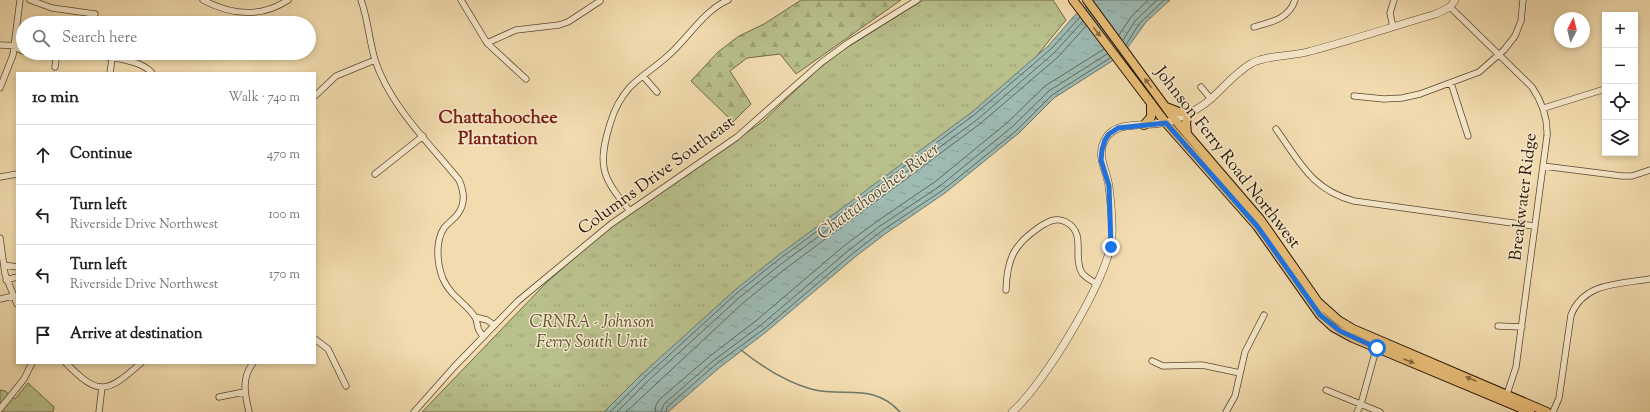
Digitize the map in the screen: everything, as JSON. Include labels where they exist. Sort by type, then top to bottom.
[{"type":"main road","name":"Johnson Ferry Road Northwest","points":[[1087,0],[1175,120],[1260,219],[1324,309],[1343,324],[1378,344]]},
{"type":"main road","name":"Johnson Ferry Road Northwest","points":[[1073,1],[1166,123],[1257,226],[1320,315],[1340,331],[1378,344],[1506,397],[1547,412]]},
{"type":"main road","points":[[1144,125],[1151,117],[1151,103]]},
{"type":"main road","points":[[1166,107],[1179,112],[1190,113],[1186,122],[1187,135]]},
{"type":"main road","name":"Johnson Ferry Road Northwest","points":[[1506,397],[1530,412]]},
{"type":"street","points":[[18,16],[20,0]]},
{"type":"street","points":[[30,0],[37,1],[52,8],[95,14]]},
{"type":"street","points":[[203,0],[221,9],[248,13],[268,10],[288,0]]},
{"type":"street","points":[[361,0],[367,18],[375,60],[390,93],[459,180],[463,190],[463,200],[460,210],[444,228],[440,236],[438,252],[439,265],[443,279],[450,291],[475,317],[478,329],[483,336]]},
{"type":"street","points":[[461,0],[488,43],[526,79]]},
{"type":"street","points":[[629,210],[607,180],[603,165],[603,150],[618,104],[629,88],[671,53],[711,11],[728,0]]},
{"type":"street","name":"Columns Drive Southeast","points":[[414,412],[483,336],[533,288],[629,210],[737,137],[822,62],[848,43],[917,0]]},
{"type":"street","points":[[1254,27],[1282,18],[1291,9],[1295,0]]},
{"type":"street","points":[[1393,27],[1390,13],[1394,0]]},
{"type":"street","points":[[1012,412],[1031,392],[1052,362],[1075,325],[1097,284],[1108,259],[1112,235],[1108,182],[1101,160],[1104,143],[1109,134],[1118,128],[1166,123],[1190,113],[1211,99],[1236,74],[1252,63],[1280,55],[1309,52],[1436,14],[1450,7],[1455,0]]},
{"type":"street","points":[[1354,96],[1384,99],[1402,98],[1451,83],[1479,72],[1499,55],[1510,43],[1518,28],[1523,0]]},
{"type":"street","points":[[488,43],[516,30],[559,25],[568,22],[600,1]]},
{"type":"street","name":"Breakwater Ridge","points":[[1450,7],[1532,87],[1544,108],[1548,132],[1516,367],[1506,397]]},
{"type":"street","points":[[0,88],[11,64],[16,31]]},
{"type":"street","points":[[0,45],[14,47]]},
{"type":"street","points":[[55,68],[56,60]]},
{"type":"street","points":[[110,72],[112,60]]},
{"type":"street","points":[[121,60],[130,61],[141,65],[151,72]]},
{"type":"street","points":[[316,95],[336,76],[375,60]]},
{"type":"street","points":[[643,76],[657,92]]},
{"type":"street","points":[[1451,83],[1468,136]]},
{"type":"street","points":[[1201,87],[1211,99]]},
{"type":"street","points":[[1544,108],[1602,90]]},
{"type":"street","points":[[1276,129],[1313,180],[1340,198],[1534,226]]},
{"type":"street","points":[[375,174],[423,136]]},
{"type":"street","points":[[1543,166],[1622,176],[1632,176],[1650,170]]},
{"type":"street","points":[[0,177],[16,174]]},
{"type":"street","points":[[1006,290],[1006,275],[1014,250],[1019,243],[1046,223],[1055,220],[1066,222],[1076,231],[1078,237],[1080,270],[1086,277],[1097,284]]},
{"type":"street","points":[[0,238],[6,280],[16,302]]},
{"type":"street","points":[[4,265],[16,268]]},
{"type":"street","points":[[6,280],[16,277]]},
{"type":"street","points":[[1553,412],[1559,398],[1571,315],[1575,306],[1581,298],[1590,291],[1607,286],[1650,278]]},
{"type":"street","points":[[0,299],[13,296]]},
{"type":"street","points":[[1226,412],[1235,396],[1245,352],[1264,315]]},
{"type":"street","points":[[475,317],[487,320],[494,326]]},
{"type":"street","points":[[1498,326],[1522,327]]},
{"type":"street","points":[[316,340],[328,349],[346,386]]},
{"type":"street","points":[[1357,412],[1362,404],[1378,344]]},
{"type":"street","points":[[1152,361],[1163,366],[1202,365],[1240,373]]},
{"type":"street","points":[[0,409],[24,379],[32,364]]},
{"type":"street","points":[[67,364],[87,383],[102,387],[120,381],[140,364]]},
{"type":"street","points":[[249,412],[244,392],[245,377],[252,364]]},
{"type":"street","points":[[99,412],[102,387]]},
{"type":"street","points":[[1326,390],[1380,412]]},
{"type":"street","points":[[219,397],[244,392]]},
{"type":"green space","points":[[801,0],[901,0],[796,74],[780,54],[747,58],[730,71],[751,104],[733,122],[691,81],[718,52],[739,36],[764,24]]},
{"type":"green space","name":"CRNRA - Johnson Ferry South Unit","points":[[923,0],[1053,0],[1066,20],[1022,74],[610,412],[422,412],[547,282],[609,228],[762,122],[817,70],[843,50]]},
{"type":"green space","points":[[28,383],[54,407],[53,412],[0,412],[0,390],[5,391],[15,399]]},
{"type":"water","name":"Chattahoochee River","points":[[1094,0],[1170,0],[1146,22],[1123,54],[1054,98],[1019,133],[945,193],[885,234],[855,257],[766,332],[719,368],[668,412],[604,412],[642,374],[735,290],[776,257],[972,112],[1048,46],[1074,16]]},
{"type":"waterway","points":[[741,350],[774,373],[802,386],[823,391],[869,394],[890,403],[900,412]]},
{"type":"district","name":"Chattahoochee Plantation","points":[[498,129]]},
{"type":"route","points":[[1111,247],[1112,235],[1109,186],[1101,160],[1101,153],[1105,140],[1115,129],[1125,126],[1166,123],[1257,226],[1309,302],[1326,322],[1353,338],[1377,348]]}]
